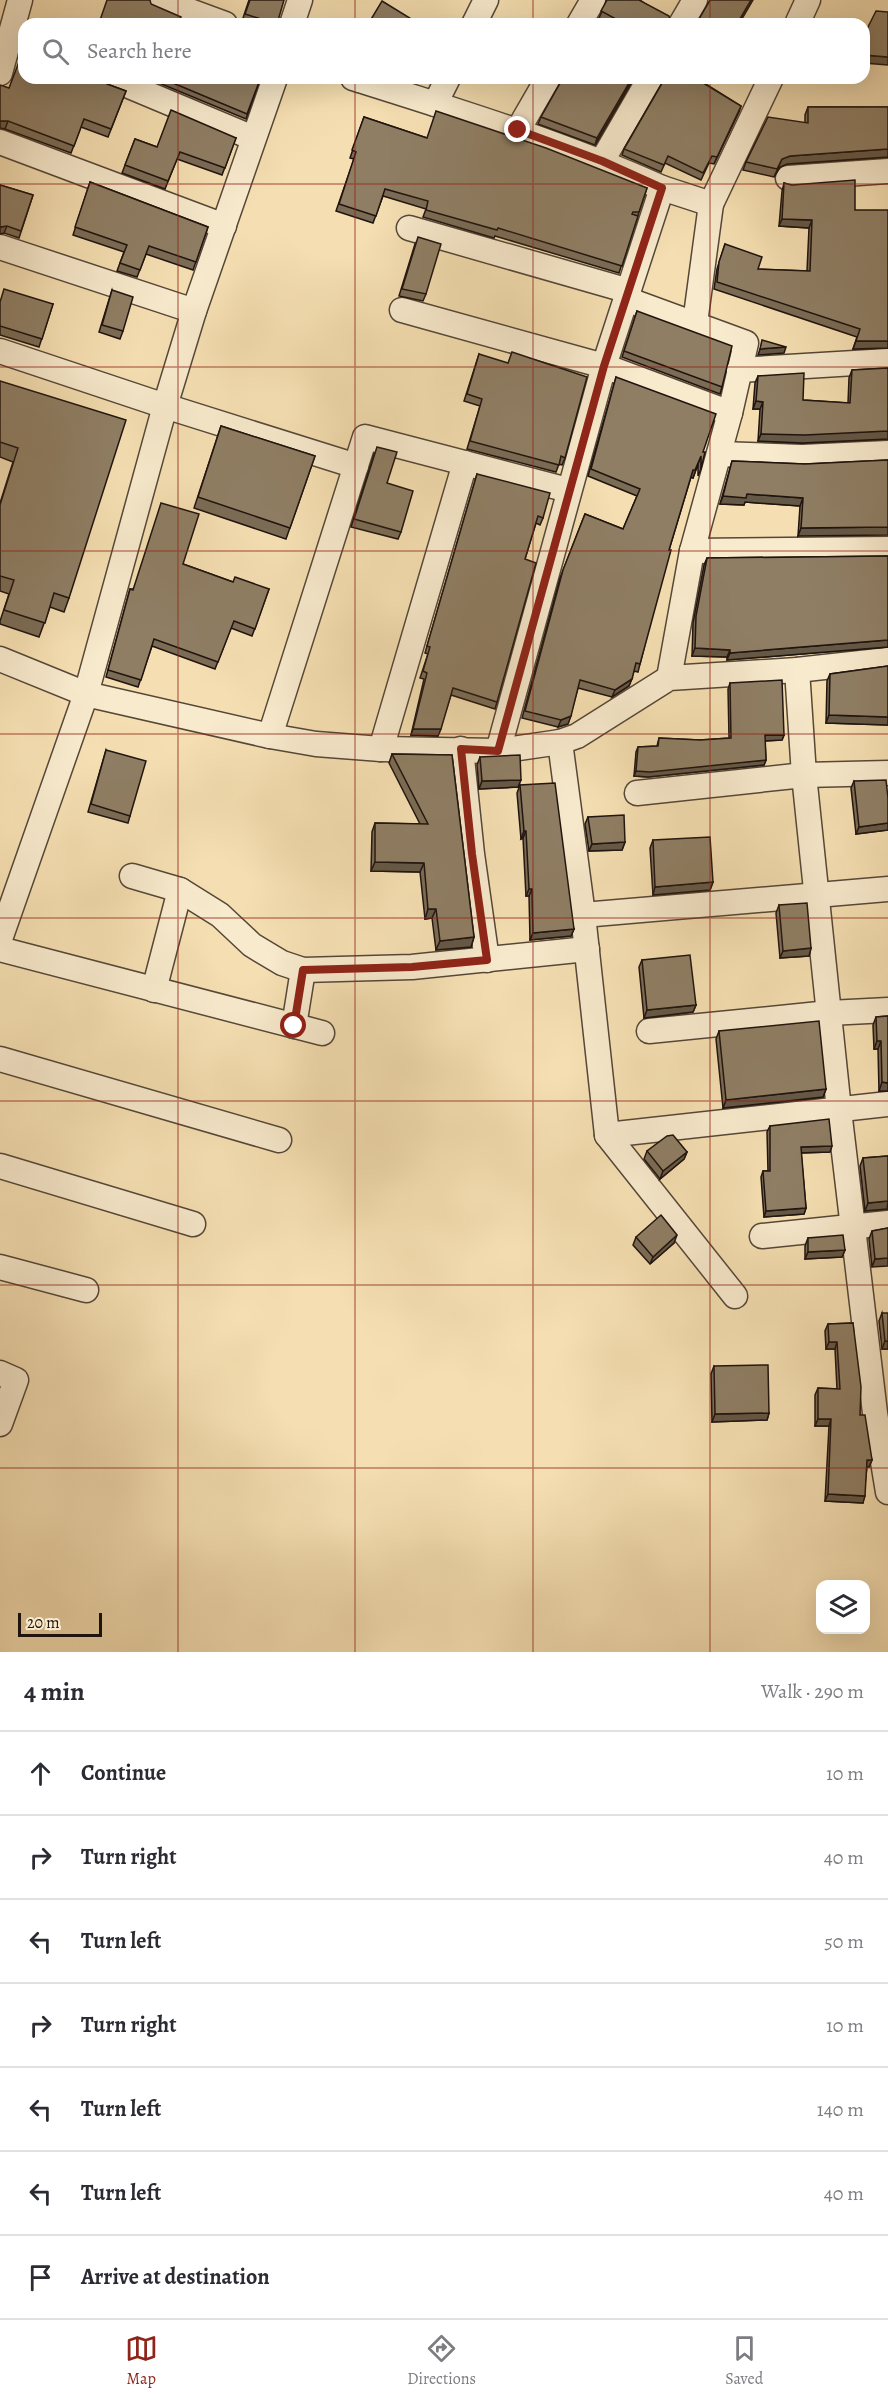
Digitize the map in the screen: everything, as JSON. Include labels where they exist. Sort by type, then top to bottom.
[{"type":"street","points":[[18,18],[20,0]]},
{"type":"street","points":[[160,0],[209,18]]},
{"type":"street","points":[[294,18],[300,0]]},
{"type":"street","points":[[477,18],[486,0]]},
{"type":"street","points":[[582,18],[593,0]]},
{"type":"street","points":[[684,18],[695,0]]},
{"type":"street","points":[[800,18],[808,0]]},
{"type":"street","points":[[0,73],[16,39],[18,20]]},
{"type":"street","points":[[124,84],[253,138]]},
{"type":"street","points":[[0,939],[86,694],[165,406],[194,310],[272,84]]},
{"type":"street","points":[[372,84],[518,130],[602,161],[662,188],[711,204]]},
{"type":"street","points":[[435,104],[445,84]]},
{"type":"street","points":[[518,130],[545,84]]},
{"type":"street","points":[[602,161],[647,84]]},
{"type":"street","points":[[695,323],[711,204],[768,84]]},
{"type":"street","points":[[0,142],[224,226]]},
{"type":"street","points":[[788,178],[888,171]]},
{"type":"street","points":[[498,751],[604,366],[662,188]]},
{"type":"street","points":[[409,228],[628,295],[746,343],[730,412],[692,551],[669,678]]},
{"type":"street","points":[[0,247],[194,310]]},
{"type":"street","points":[[402,310],[604,366],[730,412]]},
{"type":"street","points":[[0,351],[356,466]]},
{"type":"street","points":[[739,370],[888,361]]},
{"type":"street","points":[[270,736],[365,437],[568,490]]},
{"type":"street","points":[[719,454],[802,457],[888,453]]},
{"type":"street","points":[[381,749],[465,463]]},
{"type":"street","points":[[692,551],[888,549]]},
{"type":"street","points":[[0,659],[86,694],[270,736],[316,744],[381,749],[498,751],[560,742],[577,736],[669,678],[797,670],[888,660]]},
{"type":"street","points":[[797,670],[804,775],[828,1013],[854,1226],[881,1413],[888,1492]]},
{"type":"street","points":[[560,742],[583,915],[608,1135],[735,1296]]},
{"type":"street","points":[[461,749],[472,854],[487,960]]},
{"type":"street","points":[[637,793],[804,775],[888,773]]},
{"type":"street","points":[[132,876],[180,890],[220,915],[252,945],[282,963],[303,970],[412,967],[587,949]]},
{"type":"street","points":[[583,915],[888,889]]},
{"type":"street","points":[[154,990],[180,890]]},
{"type":"street","points":[[0,949],[322,1033]]},
{"type":"street","points":[[294,1026],[303,970]]},
{"type":"street","points":[[650,1031],[828,1013],[888,1010]]},
{"type":"street","points":[[0,1059],[279,1140]]},
{"type":"street","points":[[608,1135],[888,1104]]},
{"type":"street","points":[[0,1166],[193,1224]]},
{"type":"street","points":[[762,1236],[888,1223]]},
{"type":"street","points":[[0,1267],[86,1290]]},
{"type":"street","points":[[0,1373],[16,1380],[0,1424]]},
{"type":"building","points":[[107,0],[150,0],[151,4],[181,17],[181,18],[101,18]]},
{"type":"building","points":[[250,0],[284,0],[279,18],[258,18],[245,14]]},
{"type":"building","points":[[607,0],[639,0],[670,18],[614,18],[601,11]]},
{"type":"building","points":[[710,0],[751,0],[740,18],[700,18]]},
{"type":"building","points":[[382,1],[410,18],[372,18]]},
{"type":"building","points":[[876,11],[888,12],[888,57],[870,56],[870,23]]},
{"type":"building","points":[[18,64],[18,84],[107,84],[126,91],[111,129],[84,119],[74,146],[8,121],[0,121],[0,85],[9,88]]},
{"type":"building","points":[[175,84],[258,84],[247,114]]},
{"type":"building","points":[[560,84],[628,84],[597,138],[541,117]]},
{"type":"building","points":[[662,84],[705,84],[741,106],[717,157],[712,156],[703,173],[668,156],[664,165],[624,149]]},
{"type":"building","points":[[808,107],[888,107],[888,149],[790,156],[782,159],[777,169],[746,162],[768,117],[808,123]]},
{"type":"building","points":[[171,110],[236,138],[225,168],[180,152],[168,181],[125,165],[135,139],[157,147]]},
{"type":"building","points":[[436,111],[546,148],[647,188],[639,212],[632,214],[638,216],[622,266],[498,228],[497,230],[426,210],[428,201],[385,189],[376,216],[339,204],[356,152],[352,150],[364,117],[427,138]]},
{"type":"building","points":[[855,180],[855,210],[888,210],[888,341],[856,341],[860,329],[717,282],[719,262],[725,244],[762,257],[758,269],[810,271],[812,220],[782,219],[784,183],[792,185]]},
{"type":"building","points":[[90,182],[208,227],[196,262],[149,246],[140,270],[120,263],[127,245],[75,227]]},
{"type":"building","points":[[0,185],[33,195],[21,231],[7,226],[0,227]]},
{"type":"building","points":[[418,237],[441,244],[426,294],[402,289]]},
{"type":"building","points":[[4,289],[53,304],[42,339],[0,326],[0,302]]},
{"type":"building","points":[[112,290],[133,297],[123,331],[102,325]]},
{"type":"building","points":[[637,311],[732,346],[722,387],[624,351]]},
{"type":"building","points":[[762,340],[786,347],[760,349]]},
{"type":"building","points":[[512,352],[587,377],[565,458],[561,456],[559,465],[470,441],[482,399],[467,394],[479,354],[508,363]]},
{"type":"building","points":[[888,368],[888,431],[805,435],[761,434],[763,402],[756,401],[758,376],[804,373],[803,400],[850,403],[852,370]]},
{"type":"building","points":[[616,377],[716,414],[703,452],[705,452],[701,469],[701,456],[693,470],[669,550],[671,550],[640,664],[636,663],[632,679],[615,690],[580,680],[571,716],[561,720],[525,711],[563,570],[585,514],[623,529],[640,489],[591,469]]},
{"type":"building","points":[[0,381],[126,420],[69,598],[54,593],[45,623],[4,610],[14,580],[0,576],[0,505],[18,448],[0,442]]},
{"type":"building","points":[[221,426],[315,456],[290,528],[198,497]]},
{"type":"building","points":[[377,447],[397,452],[387,483],[413,491],[401,532],[354,519]]},
{"type":"building","points":[[888,460],[888,527],[801,528],[803,498],[747,494],[746,498],[723,496],[732,461],[805,464]]},
{"type":"building","points":[[477,474],[550,493],[543,518],[538,516],[525,559],[536,563],[497,702],[453,688],[441,729],[413,729],[427,673],[423,671],[430,647],[427,646]]},
{"type":"building","points":[[161,503],[199,514],[183,564],[233,582],[235,577],[269,589],[255,629],[234,621],[218,662],[154,639],[141,680],[108,670],[130,589],[133,590]]},
{"type":"building","points":[[888,556],[888,640],[730,653],[730,650],[695,648],[696,616],[707,558]]},
{"type":"building","points":[[888,666],[888,717],[829,715],[830,674]]},
{"type":"building","points":[[782,680],[784,735],[765,735],[766,760],[650,772],[636,771],[638,747],[658,746],[659,738],[700,740],[731,738],[730,683]]},
{"type":"building","points":[[106,750],[146,761],[130,816],[91,804]]},
{"type":"building","points":[[392,754],[452,755],[474,937],[440,941],[436,909],[428,909],[424,863],[375,862],[375,823],[428,824]]},
{"type":"building","points":[[520,755],[521,780],[482,781],[480,757]]},
{"type":"building","points":[[886,780],[888,823],[859,827],[854,781]]},
{"type":"building","points":[[555,783],[574,929],[533,933],[532,889],[529,889],[526,831],[524,831],[520,785]]},
{"type":"building","points":[[624,815],[625,842],[592,844],[588,817]]},
{"type":"building","points":[[710,837],[713,882],[655,887],[653,840]]},
{"type":"building","points":[[807,903],[811,948],[783,951],[779,905]]},
{"type":"building","points":[[690,955],[696,1005],[647,1010],[642,960]]},
{"type":"building","points":[[888,1016],[888,1083],[882,1082],[881,1041],[877,1041],[876,1017]]},
{"type":"building","points":[[819,1021],[826,1089],[726,1100],[719,1031]]},
{"type":"building","points":[[829,1119],[832,1146],[801,1147],[806,1208],[766,1211],[763,1171],[770,1171],[770,1126]]},
{"type":"building","points":[[673,1135],[687,1152],[663,1171],[647,1151],[667,1136]]},
{"type":"building","points":[[888,1156],[888,1201],[868,1203],[863,1158]]},
{"type":"building","points":[[661,1215],[677,1235],[653,1257],[636,1237]]},
{"type":"building","points":[[888,1228],[888,1258],[875,1259],[872,1231]]},
{"type":"building","points":[[843,1235],[845,1250],[808,1252],[808,1238]]},
{"type":"building","points":[[882,1313],[888,1313],[888,1341],[885,1341]]},
{"type":"building","points":[[853,1323],[861,1387],[860,1415],[865,1415],[872,1460],[867,1460],[865,1496],[828,1494],[831,1419],[818,1419],[818,1388],[840,1389],[837,1342],[829,1342],[828,1324]]},
{"type":"building","points":[[768,1365],[769,1413],[715,1414],[714,1366]]},
{"type":"route","points":[[294,1026],[303,970],[412,967],[487,960],[472,854],[461,749],[498,751],[604,366],[662,188],[602,161],[518,130]]}]
